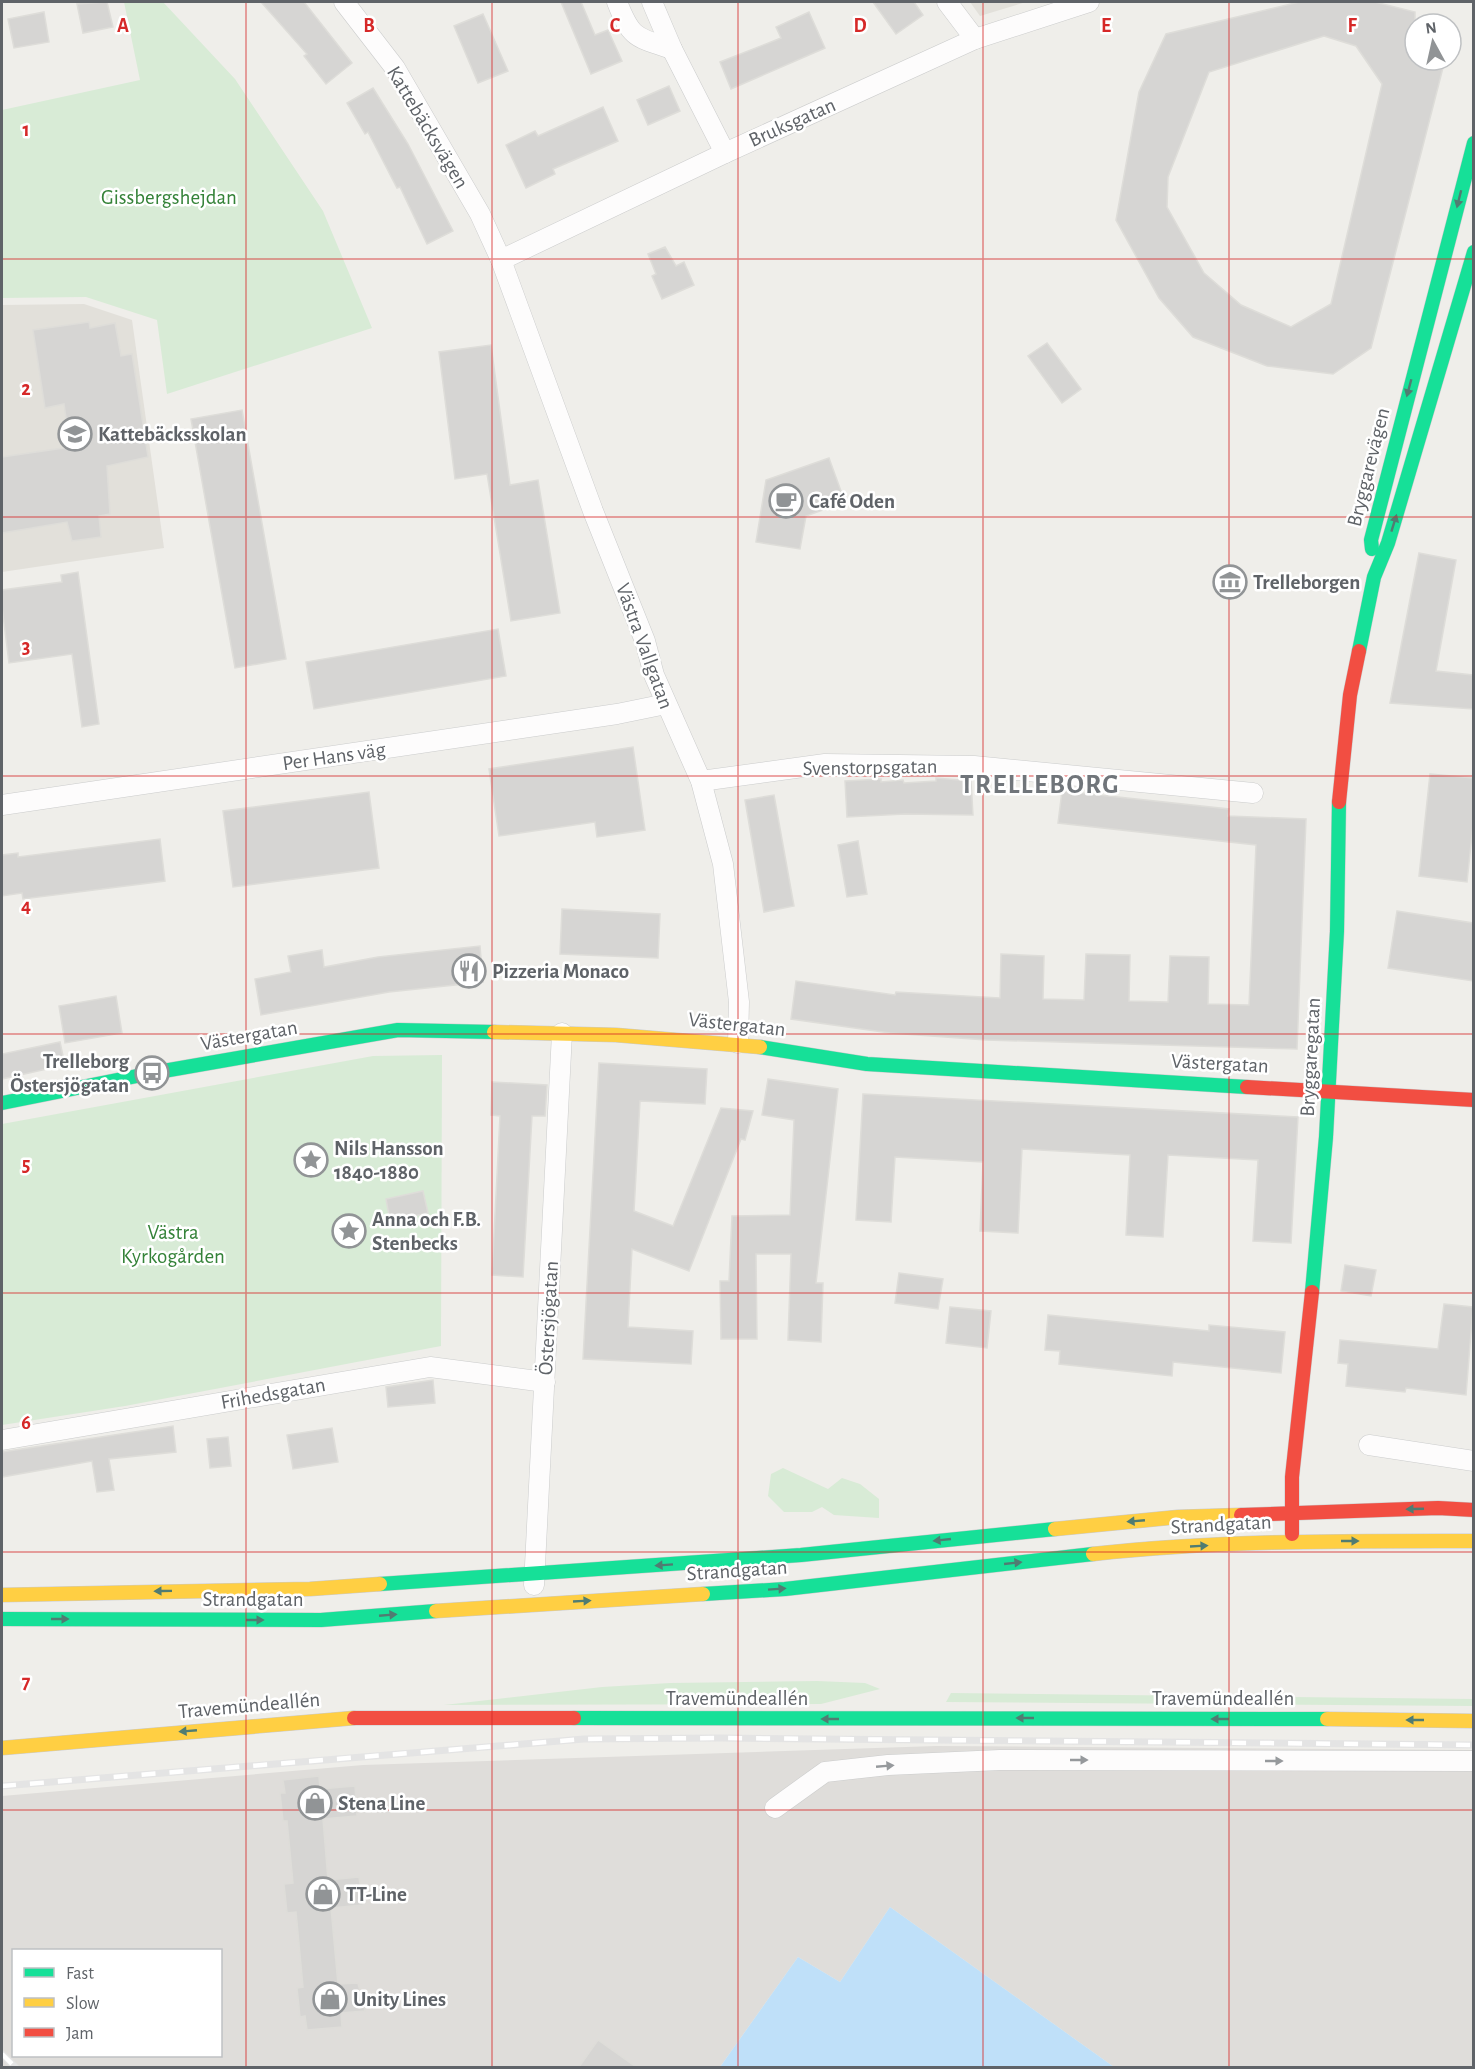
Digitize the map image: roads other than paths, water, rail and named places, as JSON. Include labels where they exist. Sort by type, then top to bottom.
[{"type":"main road","name":"Bryggarevägen","points":[[1374,577],[1371,540],[1473,143]]},
{"type":"main road","name":"Bryggarevägen","points":[[1374,577],[1388,543],[1467,305],[1473,252]]},
{"type":"main road","name":"Bryggaregatan","points":[[1292,1541],[1292,1477],[1321,1213],[1329,1091],[1337,931],[1338,813],[1350,695],[1374,577]]},
{"type":"main road","name":"Västergatan","points":[[2,1103],[152,1072],[398,1030],[562,1033],[738,1043],[867,1064],[1473,1100]]},
{"type":"main road","name":"Strandgatan","points":[[2,1595],[310,1588],[801,1555],[1178,1517],[1438,1508],[1473,1510]]},
{"type":"main road","name":"Strandgatan","points":[[2,1619],[321,1620],[533,1604],[784,1589],[1142,1550],[1292,1541],[1473,1541]]},
{"type":"main road","name":"Travemündeallén","points":[[2,1748],[351,1718],[1105,1718],[1473,1721]]},
{"type":"street","name":"Kattebäcksvägen","points":[[344,2],[395,68],[480,214],[501,260]]},
{"type":"street","points":[[617,2],[627,28],[641,39],[672,49]]},
{"type":"street","points":[[652,2],[672,49],[725,153]]},
{"type":"street","points":[[947,2],[975,39]]},
{"type":"street","name":"Bruksgatan","points":[[501,260],[725,153],[975,39],[1089,2]]},
{"type":"street","name":"Västra Vallgatan","points":[[501,260],[593,511],[645,641],[654,675],[701,781],[723,864],[739,1002],[738,1043]]},
{"type":"street","points":[[1434,298],[1467,305]]},
{"type":"street","name":"Per Hans väg","points":[[2,805],[607,716],[666,704]]},
{"type":"street","name":"Svenstorpsgatan","points":[[701,781],[825,764],[974,766],[1253,793]]},
{"type":"street","name":"Östersjögatan","points":[[533,1604],[562,1033]]},
{"type":"street","name":"Frihedsgatan","points":[[2,1440],[430,1367],[545,1382]]},
{"type":"street","points":[[1369,1445],[1473,1461]]},
{"type":"street","points":[[775,1808],[825,1772],[888,1765],[1000,1760],[1473,1761]]},
{"type":"water","points":[[890,1907],[1114,2067],[720,2067],[798,1957],[840,1982]]},
{"type":"railway","points":[[2,1786],[584,1739],[720,1738],[1474,1745]]},
{"type":"railway","points":[[2,2054],[16,2068]]},
{"type":"place","name":"Kattebäcksskolan","points":[[75,434]]},
{"type":"place","name":"Café Oden","points":[[786,501]]},
{"type":"place","name":"Trelleborgen","points":[[1230,582]]},
{"type":"place","name":"Pizzeria Monaco","points":[[469,971]]},
{"type":"place","name":"Trelleborg Östersjögatan","points":[[152,1073]]},
{"type":"place","name":"Nils Hansson 1840-1880","points":[[311,1160]]},
{"type":"place","name":"Anna och F.B. Stenbecks","points":[[349,1231]]},
{"type":"place","name":"Stena Line","points":[[315,1803]]},
{"type":"place","name":"TT-Line","points":[[323,1894]]},
{"type":"place","name":"Unity Lines","points":[[330,1999]]},
{"type":"district","name":"TRELLEBORG","points":[[1040,784]]},
{"type":"park label","name":"Gissbergshejdan","points":[[169,197]]},
{"type":"park label","name":"Västra Kyrkogården","points":[[173,1244]]}]
